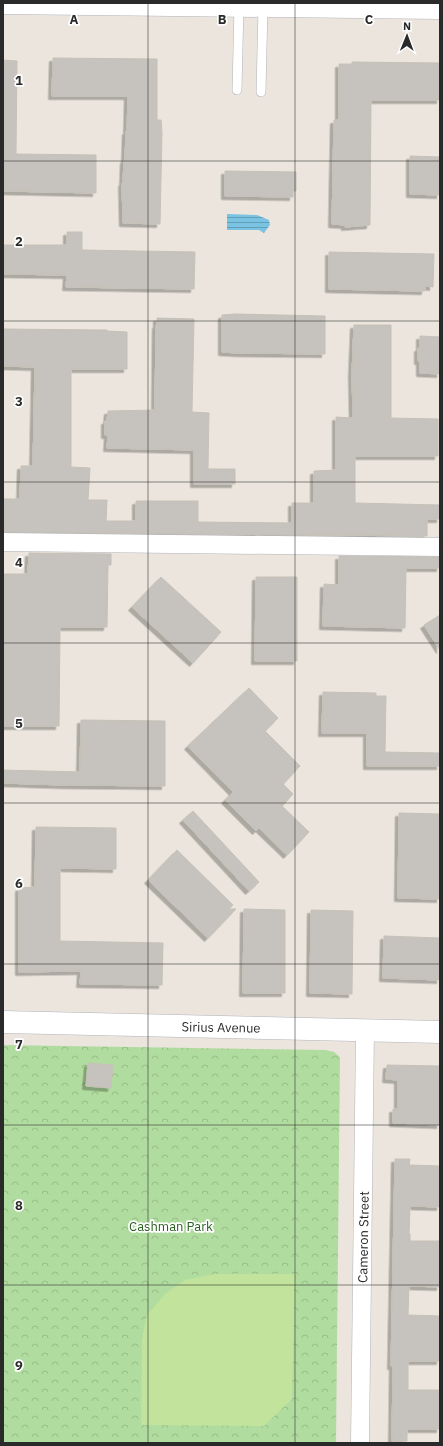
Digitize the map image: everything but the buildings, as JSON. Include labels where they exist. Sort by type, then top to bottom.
[{"type":"street","points":[[3,3],[440,8]]},
{"type":"street","points":[[3,542],[440,547]]},
{"type":"street","name":"Sirius Avenue","points":[[3,1022],[440,1032]]},
{"type":"street","name":"Cameron Street","points":[[360,1443],[365,1030]]},
{"type":"lane","points":[[237,90],[239,6]]},
{"type":"lane","points":[[261,92],[263,6]]},
{"type":"green space","name":"Cashman Park","points":[[3,1045],[326,1050],[334,1052],[340,1057],[336,1443],[3,1443]]},
{"type":"green space","points":[[215,1274],[295,1274],[292,1399],[264,1426],[141,1425],[142,1338],[147,1315],[166,1293],[185,1280]]},
{"type":"water","points":[[227,214],[257,215],[269,220],[270,225],[264,233],[259,230],[227,230]]}]
